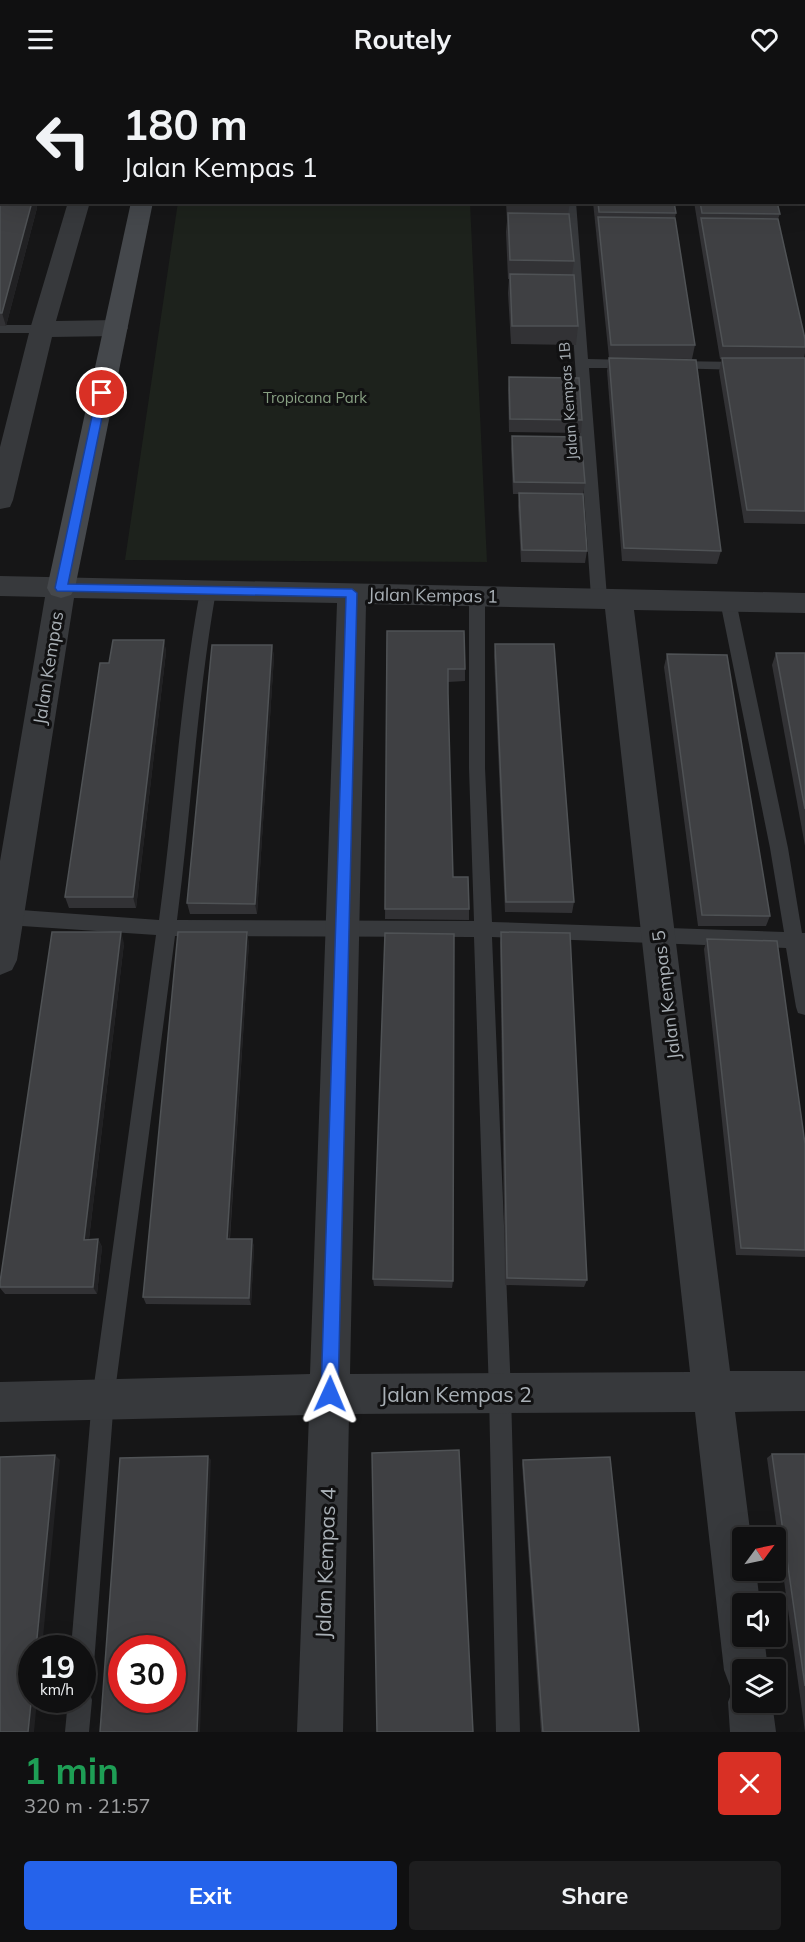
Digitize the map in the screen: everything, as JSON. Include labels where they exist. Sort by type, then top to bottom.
[{"type":"street","points":[[0,500],[42,329],[78,204]]},
{"type":"street","name":"Jalan Kempas","points":[[0,960],[61,588],[142,204]]},
{"type":"street","points":[[42,329],[116,328]]},
{"type":"street","name":"Jalan Kempas 1","points":[[0,586],[608,597],[805,603]]},
{"type":"street","name":"Jalan Kempas 4","points":[[320,1732],[352,593]]},
{"type":"street","name":"Jalan Kempas 5","points":[[608,597],[659,934],[745,1659]]},
{"type":"street","name":"Jalan Kempas 2","points":[[0,1402],[330,1394],[805,1391]]},
{"type":"street","points":[[751,1713],[753,1732]]},
{"type":"lane","name":"Jalan Kempas 1B","points":[[570,204],[581,363],[608,597]]},
{"type":"lane","points":[[0,329],[42,329]]},
{"type":"lane","points":[[581,363],[758,367]]},
{"type":"lane","points":[[84,1635],[103,1400],[178,836],[199,641],[208,591]]},
{"type":"lane","points":[[477,596],[477,768],[500,1393],[508,1732]]},
{"type":"lane","points":[[728,601],[800,941],[805,1007]]},
{"type":"lane","points":[[7,917],[166,928],[483,929],[800,941]]},
{"type":"lane","points":[[77,1732],[79,1713]]},
{"type":"green space","name":"Tropicana Park","points":[[178,204],[470,204],[487,562],[125,560]]},
{"type":"building","points":[[0,204],[31,204],[2,313],[0,313]]},
{"type":"building","points":[[598,204],[674,204],[676,213],[599,212]]},
{"type":"building","points":[[700,204],[778,204],[780,214],[702,213]]},
{"type":"building","points":[[508,213],[569,214],[574,261],[510,260]]},
{"type":"building","points":[[598,217],[675,218],[695,345],[611,345]]},
{"type":"building","points":[[701,218],[778,219],[805,347],[723,346]]},
{"type":"building","points":[[510,274],[574,275],[578,326],[512,326]]},
{"type":"building","points":[[609,358],[696,360],[721,551],[624,548]]},
{"type":"building","points":[[722,358],[805,358],[805,511],[747,510]]},
{"type":"building","points":[[509,377],[579,378],[582,420],[510,419]]},
{"type":"building","points":[[512,436],[581,437],[585,483],[514,482]]},
{"type":"building","points":[[519,493],[583,494],[587,551],[522,550]]},
{"type":"building","points":[[387,631],[464,631],[465,669],[448,669],[448,693],[453,877],[468,877],[469,909],[385,909]]},
{"type":"building","points":[[113,640],[164,640],[133,897],[65,897],[100,663],[109,663]]},
{"type":"building","points":[[495,644],[554,644],[574,902],[506,902]]},
{"type":"building","points":[[212,645],[272,645],[255,904],[187,903]]},
{"type":"building","points":[[776,653],[805,653],[805,809]]},
{"type":"building","points":[[667,654],[727,655],[770,916],[702,915]]},
{"type":"building","points":[[52,932],[121,932],[84,1240],[98,1239],[93,1287],[0,1287],[0,1282]]},
{"type":"building","points":[[178,932],[247,932],[227,1239],[252,1239],[249,1298],[143,1297]]},
{"type":"building","points":[[501,932],[570,933],[587,1280],[507,1278]]},
{"type":"building","points":[[385,933],[454,934],[453,1281],[373,1279]]},
{"type":"building","points":[[707,939],[777,941],[805,1144],[805,1250],[741,1248]]},
{"type":"building","points":[[459,1450],[473,1732],[377,1732],[372,1453]]},
{"type":"building","points":[[772,1454],[805,1454],[805,1686],[786,1552],[786,1527],[782,1527]]},
{"type":"building","points":[[55,1455],[37,1635],[18,1635],[18,1713],[30,1713],[28,1732],[0,1732],[0,1457]]},
{"type":"building","points":[[208,1456],[197,1732],[100,1732],[120,1458]]},
{"type":"building","points":[[610,1457],[639,1732],[543,1732],[523,1460]]},
{"type":"route","points":[[102,393],[61,588],[352,593],[330,1394]]}]
